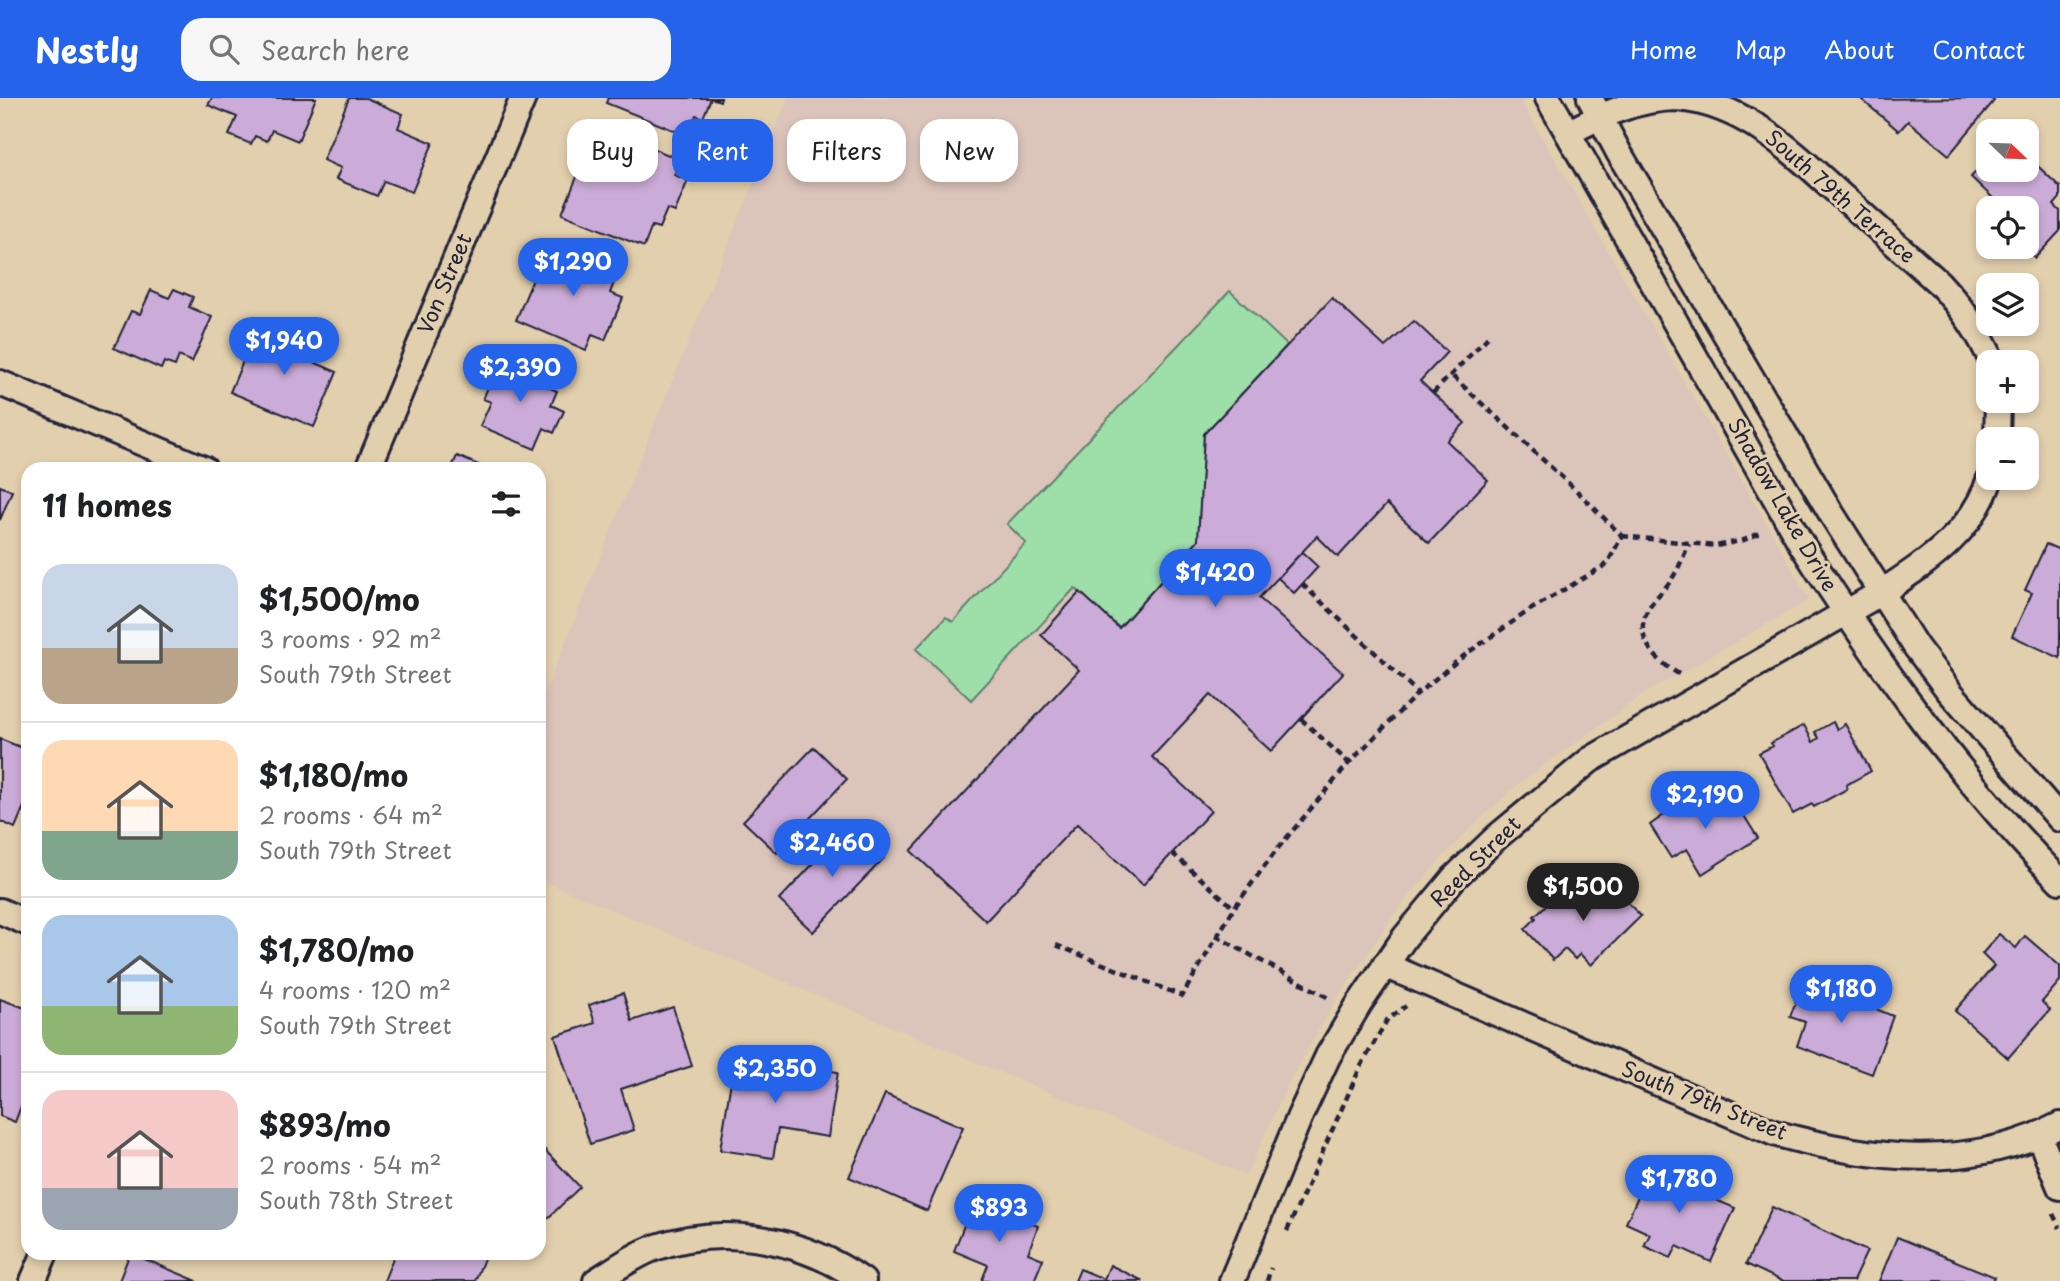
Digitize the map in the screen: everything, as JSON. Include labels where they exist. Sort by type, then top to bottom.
[{"type":"street","name":"Von Street","points":[[371,462],[523,98]]},
{"type":"street","name":"Shadow Lake Drive","points":[[1548,98],[1802,545],[1895,685],[1953,761],[1997,815],[2060,881]]},
{"type":"street","name":"South 79th Terrace","points":[[1568,133],[1595,107],[1677,98],[1717,107],[1751,122],[1784,145],[1940,284],[1963,309],[1987,350]]},
{"type":"street","name":"Shadow Lake Drive","points":[[1595,107],[1619,153],[1831,513],[1882,592],[1948,691],[2060,820]]},
{"type":"street","points":[[0,383],[187,462]]},
{"type":"street","points":[[1882,592],[1928,561],[1950,542],[1968,522],[1986,490]]},
{"type":"street","name":"Reed Street","points":[[1232,1281],[1300,1116],[1328,1056],[1385,965],[1454,878],[1498,836],[1581,767],[1882,592]]},
{"type":"street","points":[[0,911],[21,920]]},
{"type":"street","name":"South 79th Street","points":[[1385,965],[1774,1133],[1820,1146],[1898,1158],[1938,1157],[1973,1153],[2050,1130]]},
{"type":"street","points":[[2050,1130],[2060,1187]]},
{"type":"street","points":[[596,1281],[654,1248],[677,1240],[709,1236],[740,1236],[800,1249],[826,1259],[863,1281]]},
{"type":"street","points":[[33,1281],[42,1260]]},
{"type":"path","points":[[1433,393],[1488,337]]},
{"type":"path","points":[[1450,374],[1622,536],[1716,546],[1744,540],[1769,528]]},
{"type":"path","points":[[1056,945],[1182,996],[1234,908],[1274,853],[1349,763],[1418,693],[1466,654],[1530,610],[1607,564],[1622,536]]},
{"type":"path","points":[[1679,674],[1665,666],[1649,651],[1642,629],[1646,612],[1669,582],[1689,544]]},
{"type":"path","points":[[1302,584],[1418,693]]},
{"type":"path","points":[[1301,719],[1349,763]]},
{"type":"path","points":[[1172,853],[1234,908]]},
{"type":"path","points":[[1216,936],[1335,1002]]},
{"type":"path","points":[[1281,1243],[1360,1068],[1387,1020],[1402,1007],[1416,1003]]},
{"type":"path","points":[[1267,1281],[1276,1256]]},
{"type":"shaded area","points":[[788,98],[1519,98],[1809,600],[1647,692],[1523,780],[1475,823],[1394,914],[1335,1002],[1291,1078],[1246,1175],[546,882],[546,690],[754,182],[773,182],[773,135]]},
{"type":"green space","points":[[1230,291],[1287,345],[1204,434],[1198,540],[1119,628],[1075,588],[971,700],[916,649],[946,617],[953,622],[1026,543],[1007,524]]},
{"type":"building","points":[[212,98],[316,98],[298,141],[272,130],[267,141],[255,136],[251,144],[229,135],[237,117],[208,105]]},
{"type":"building","points":[[349,98],[366,98],[403,114],[398,128],[433,143],[412,192],[384,181],[377,196],[336,179],[341,168],[323,160]]},
{"type":"building","points":[[608,98],[711,98],[703,118],[696,115],[694,119],[672,119],[672,130],[658,124],[658,119],[646,119],[606,103]]},
{"type":"building","points":[[1990,98],[1994,101],[1979,119],[1976,119],[1976,123],[1949,155],[1908,121],[1899,131],[1861,99]]},
{"type":"building","points":[[658,151],[672,156],[672,182],[687,182],[675,212],[667,209],[659,228],[652,226],[644,247],[562,214],[575,182],[658,182]]},
{"type":"building","points":[[2039,167],[2060,187],[2060,198],[2054,205],[2060,211],[2060,231],[2039,254],[2039,196],[1991,196],[1976,182],[2039,182]]},
{"type":"building","points":[[563,243],[620,267],[610,293],[623,298],[605,340],[592,335],[586,350],[516,320],[536,272],[548,277]]},
{"type":"building","points":[[174,289],[193,297],[189,307],[212,317],[192,362],[179,356],[175,366],[164,362],[161,369],[114,348],[131,311],[140,314],[151,290],[169,298]]},
{"type":"building","points":[[1332,298],[1385,347],[1414,321],[1447,352],[1420,381],[1465,423],[1447,441],[1488,480],[1429,543],[1387,504],[1338,557],[1317,536],[1259,598],[1343,673],[1271,751],[1210,695],[1152,757],[1211,811],[1143,885],[1077,824],[986,921],[911,851],[1079,670],[1041,635],[1080,592],[1119,628],[1198,540],[1204,434]]},
{"type":"building","points":[[258,326],[321,353],[316,363],[337,372],[314,427],[230,392]]},
{"type":"building","points":[[502,354],[537,368],[532,380],[557,391],[551,405],[564,411],[554,433],[544,428],[535,449],[480,426],[491,402],[483,399]]},
{"type":"building","points":[[457,456],[471,462],[454,462]]},
{"type":"building","points":[[0,486],[12,491],[0,520]]},
{"type":"building","points":[[2046,544],[2060,550],[2060,658],[2012,636],[2032,593],[2025,590]]},
{"type":"building","points":[[1302,552],[1318,567],[1294,593],[1278,578]]},
{"type":"building","points":[[1833,722],[1837,729],[1845,724],[1871,771],[1846,785],[1847,789],[1814,807],[1812,804],[1793,814],[1759,753],[1773,746],[1771,743],[1804,725],[1813,742],[1819,738],[1815,732]]},
{"type":"building","points":[[0,739],[21,747],[21,814],[15,828],[0,821]]},
{"type":"building","points":[[814,747],[847,779],[777,853],[743,821]]},
{"type":"building","points":[[1719,795],[1723,801],[1731,795],[1758,838],[1702,874],[1687,849],[1671,858],[1650,825],[1690,796],[1698,809]]},
{"type":"building","points":[[850,825],[884,858],[813,932],[779,900]]},
{"type":"building","points":[[1607,881],[1641,916],[1591,965],[1580,954],[1575,959],[1565,949],[1553,960],[1525,929],[1536,918],[1534,916],[1565,889],[1580,905],[1584,901],[1579,896],[1593,882],[1599,888]]},
{"type":"building","points":[[1999,934],[2016,948],[2025,936],[2060,966],[2060,981],[2042,1002],[2050,1010],[2008,1058],[1955,1011],[1994,966],[1982,954]]},
{"type":"building","points":[[1831,980],[1870,994],[1866,1005],[1893,1016],[1872,1074],[1797,1046],[1805,1022],[1790,1017],[1803,982],[1827,991]]},
{"type":"building","points":[[623,993],[632,1021],[673,1007],[692,1066],[621,1089],[634,1130],[590,1144],[555,1036],[595,1023],[589,1005]]},
{"type":"building","points":[[0,999],[21,1006],[21,1107],[15,1122],[0,1116]]},
{"type":"building","points":[[735,1056],[838,1072],[828,1137],[778,1129],[773,1158],[720,1150]]},
{"type":"building","points":[[885,1094],[963,1127],[927,1211],[849,1177]]},
{"type":"building","points":[[546,1151],[580,1187],[546,1220]]},
{"type":"building","points":[[1653,1163],[1703,1185],[1699,1193],[1735,1208],[1711,1262],[1677,1246],[1671,1258],[1644,1246],[1650,1234],[1626,1223]]},
{"type":"building","points":[[974,1200],[1038,1226],[1028,1253],[1043,1259],[1034,1281],[983,1281],[988,1265],[954,1251]]},
{"type":"building","points":[[1772,1207],[1867,1251],[1853,1281],[1782,1281],[1746,1264]]},
{"type":"building","points":[[1897,1237],[1995,1277],[1993,1281],[1879,1281]]},
{"type":"building","points":[[127,1260],[147,1260],[197,1281],[119,1281]]},
{"type":"building","points":[[392,1260],[483,1260],[475,1281],[384,1281]]},
{"type":"building","points":[[1110,1265],[1143,1281],[1075,1281],[1080,1269],[1104,1279]]}]
